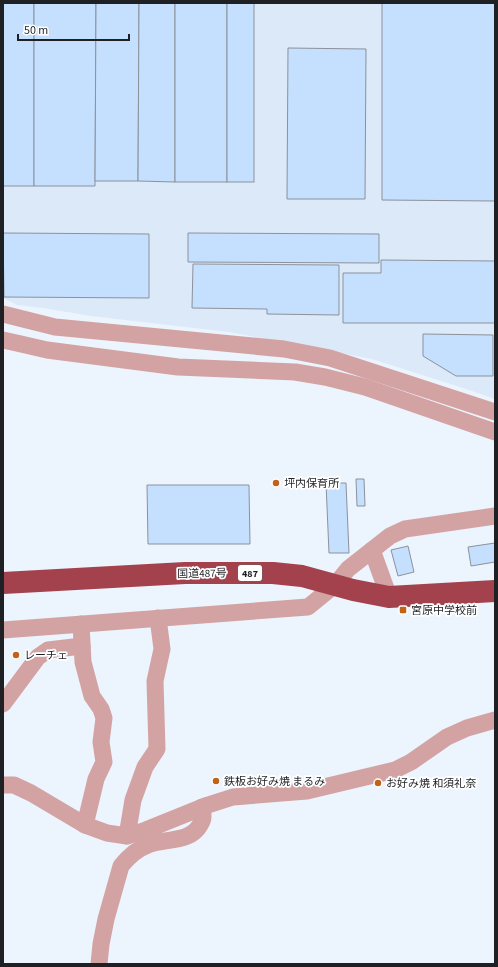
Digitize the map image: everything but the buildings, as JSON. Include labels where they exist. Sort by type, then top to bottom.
[{"type":"highway","name":"国道487号","points":[[3,583],[185,573],[273,573],[302,576],[389,598],[495,591]]},
{"type":"street","points":[[3,314],[55,327],[284,349],[330,358],[495,412]]},
{"type":"street","points":[[3,340],[46,350],[178,367],[295,372],[325,377],[365,387],[495,432]]},
{"type":"street","points":[[3,630],[308,606],[335,585],[348,569],[390,536],[405,529],[495,516]]},
{"type":"street","points":[[372,550],[389,598]]},
{"type":"street","points":[[127,836],[133,800],[145,767],[157,749],[156,681],[162,649],[158,618]]},
{"type":"street","points":[[81,624],[83,662],[92,696],[101,709],[104,718],[101,742],[104,762],[96,779],[85,825]]},
{"type":"street","points":[[3,704],[38,657],[48,650],[82,646]]},
{"type":"street","points":[[3,785],[14,785],[31,793],[85,825],[107,833],[127,836],[146,830],[202,807],[233,797],[307,791],[395,770],[411,762],[447,737],[467,728],[495,720]]},
{"type":"street","points":[[99,964],[106,919],[121,866],[132,853],[149,844],[192,834],[199,827],[204,818],[202,807]]},
{"type":"shaded area","points":[[3,3],[495,3],[495,399],[372,359],[229,332],[91,316],[17,305],[3,298]]},
{"type":"place","name":"坪内保育所","points":[[276,483]]},
{"type":"place","name":"宮原中学校前","points":[[403,610]]},
{"type":"place","name":"レーチェ","points":[[16,655]]},
{"type":"place","name":"鉄板お好み焼 まるみ","points":[[216,781]]},
{"type":"place","name":"お好み焼 和須礼奈","points":[[378,783]]}]
